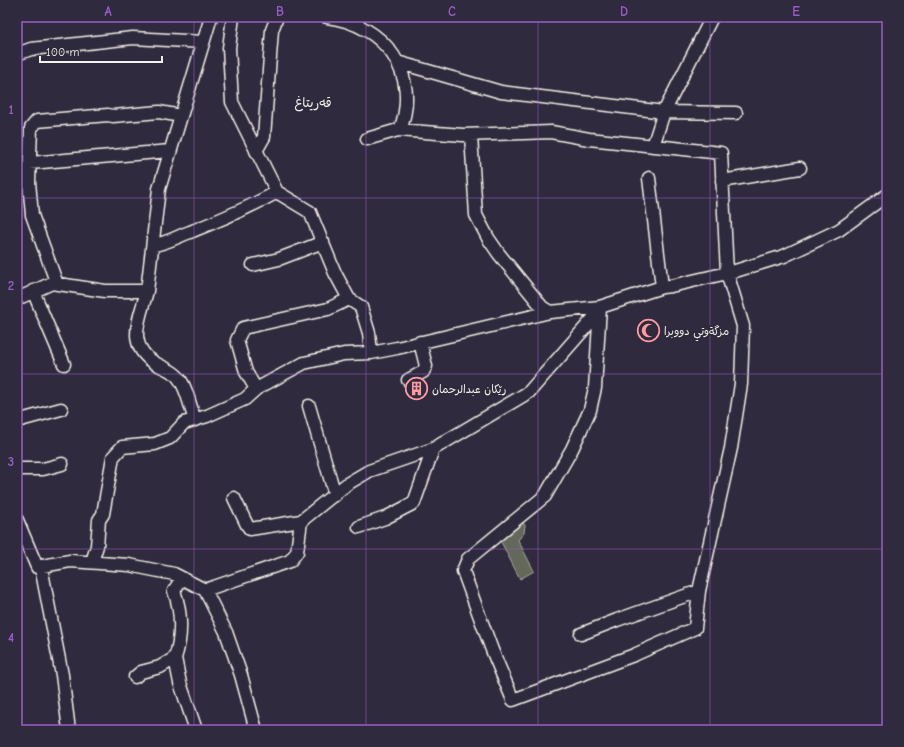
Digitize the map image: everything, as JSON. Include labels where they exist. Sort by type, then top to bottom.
[{"type":"street","points":[[195,420],[180,378],[172,371],[154,363],[142,352],[136,343],[137,329],[147,291],[159,189],[211,17]]},
{"type":"street","points":[[233,17],[229,48],[232,102],[277,192],[310,212],[335,273],[349,299],[361,307],[370,333],[370,353]]},
{"type":"street","points":[[256,151],[264,137],[272,30],[277,17]]},
{"type":"street","points":[[327,17],[346,21],[372,32],[383,41],[397,62],[403,76],[406,94],[405,111],[400,130]]},
{"type":"street","points":[[653,146],[664,112],[712,17]]},
{"type":"street","points":[[17,54],[30,49],[133,38],[203,42]]},
{"type":"street","points":[[397,62],[501,92],[664,112],[736,113]]},
{"type":"street","points":[[57,284],[32,215],[29,182],[31,128],[36,121],[159,112],[181,116]]},
{"type":"street","points":[[367,139],[400,130],[471,135],[551,132],[589,139],[722,152],[727,273],[743,326],[741,384],[731,448],[699,591],[695,628],[634,656],[513,700],[470,595],[463,572],[468,559],[545,496],[572,449],[590,410],[595,388],[599,310]]},
{"type":"street","points":[[471,135],[476,215],[488,238],[499,254],[542,307],[550,312]]},
{"type":"street","points":[[30,163],[170,151]]},
{"type":"street","points":[[722,181],[800,168]]},
{"type":"street","points":[[649,178],[662,287]]},
{"type":"street","points":[[152,245],[167,243],[184,234],[252,206],[277,192]]},
{"type":"street","points":[[92,562],[97,546],[99,520],[103,514],[113,457],[122,447],[155,444],[170,438],[184,423],[195,420],[245,398],[256,389],[304,363],[344,354],[370,353],[550,312],[599,310],[662,287],[727,273],[784,256],[839,230],[887,195]]},
{"type":"street","points":[[253,265],[279,259],[323,242]]},
{"type":"street","points":[[17,299],[52,283],[105,291],[147,291]]},
{"type":"street","points":[[33,291],[64,364]]},
{"type":"street","points":[[256,389],[246,372],[237,340],[243,328],[328,309],[349,299]]},
{"type":"street","points":[[234,498],[246,525],[250,529],[301,521],[347,484],[369,471],[433,449],[529,392],[599,310]]},
{"type":"street","points":[[408,380],[423,372],[426,366],[420,342]]},
{"type":"street","points":[[309,406],[335,495]]},
{"type":"street","points":[[17,421],[61,408]]},
{"type":"street","points":[[359,527],[385,518],[414,503],[433,449]]},
{"type":"street","points":[[17,469],[43,469],[62,464]]},
{"type":"street","points":[[17,520],[37,567],[70,561],[129,565],[174,574],[205,590],[226,632],[241,674],[256,730]]},
{"type":"street","points":[[205,590],[290,560],[297,552],[301,521]]},
{"type":"street","points":[[41,567],[62,675],[69,730]]},
{"type":"street","points":[[182,578],[174,591],[178,602],[180,641],[175,658],[180,683],[196,730]]},
{"type":"street","points":[[581,634],[699,591]]},
{"type":"street","points":[[135,677],[141,672],[160,667],[175,658]]},
{"type":"green space","points":[[520,520],[525,525],[524,533],[518,540],[534,571],[520,579],[499,538]]},
{"type":"place","name":"مزگةوتي دووبرا","points":[[648,331]]},
{"type":"place","name":"رێكان عبدالرحمان","points":[[417,389]]},
{"type":"district","name":"قەریتاغ","points":[[313,102]]}]
